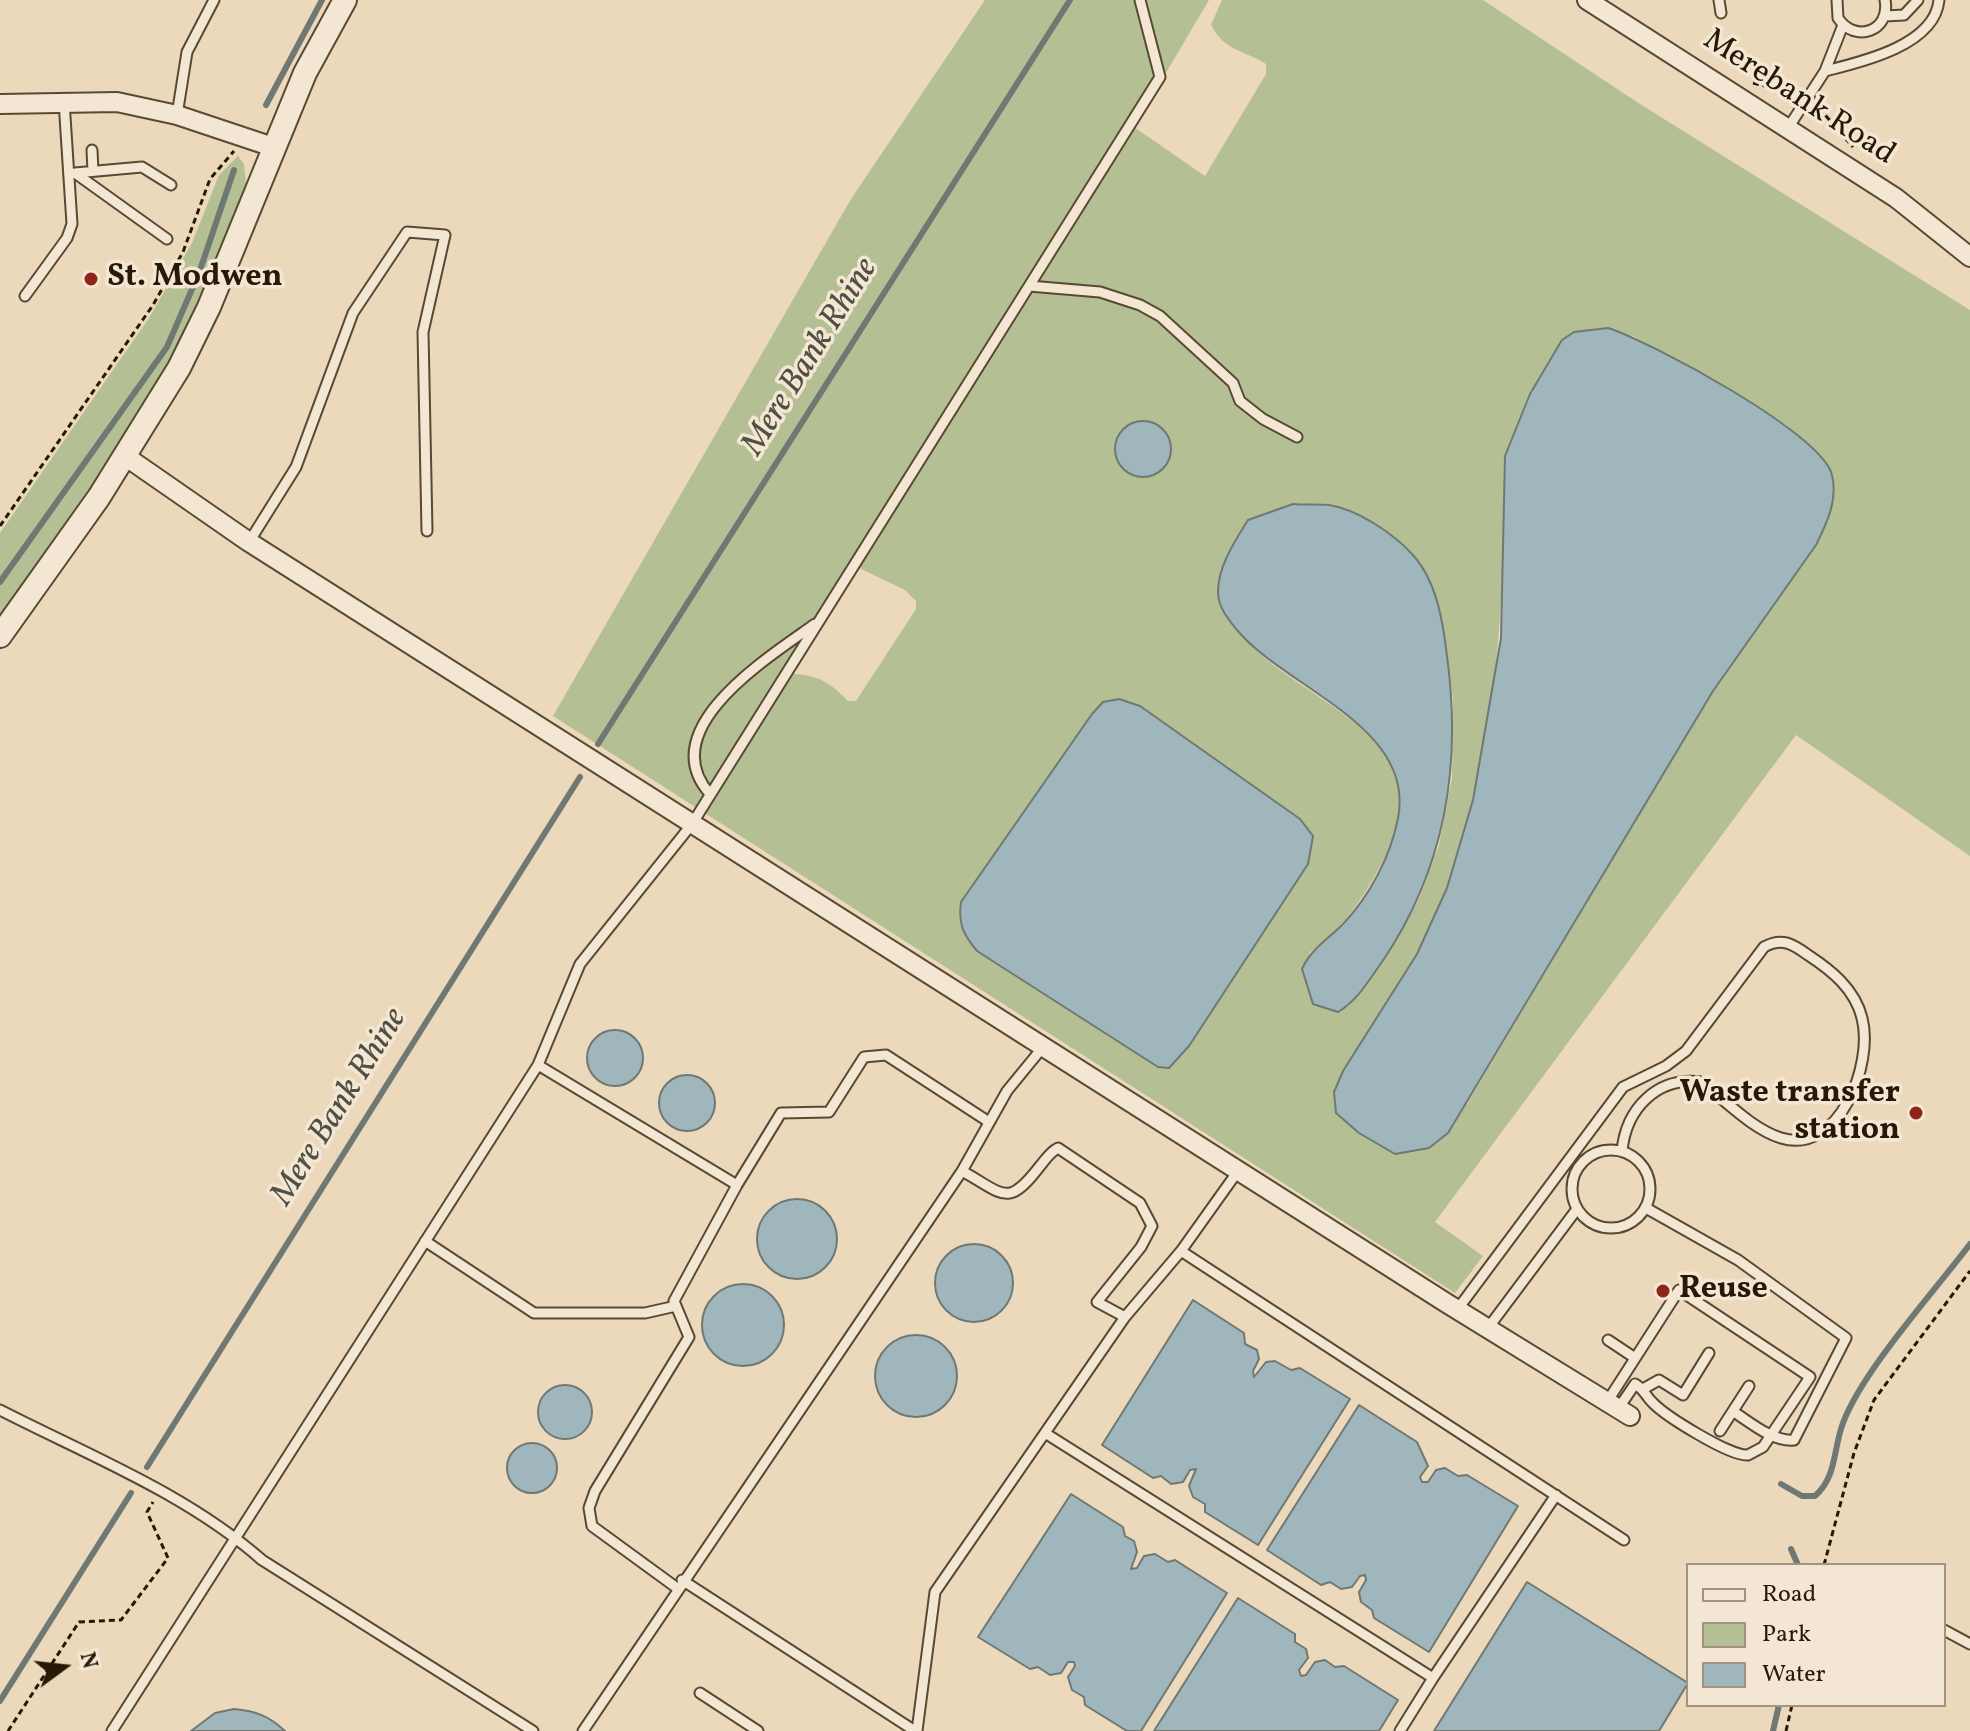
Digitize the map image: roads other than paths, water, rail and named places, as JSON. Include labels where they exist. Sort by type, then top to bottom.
[{"type":"street","points":[[0,636],[125,456],[179,368],[203,319],[305,73],[345,0]]},
{"type":"street","name":"Merebank Road","points":[[1587,0],[1896,198],[1970,257]]},
{"type":"street","points":[[0,104],[117,102],[177,115],[273,147]]},
{"type":"street","points":[[125,456],[249,542],[1487,1329],[1618,1409]]},
{"type":"lane","points":[[112,1731],[538,1065],[580,964],[692,824],[1160,77],[1140,0]]},
{"type":"lane","points":[[1719,0],[1721,13]]},
{"type":"lane","points":[[1837,0],[1836,11],[1843,25],[1858,33],[1867,32],[1881,23],[1885,16],[1885,0]]},
{"type":"lane","points":[[1885,16],[1904,15],[1918,0]]},
{"type":"lane","points":[[1825,71],[1862,60],[1915,36],[1930,25],[1938,12],[1939,0]]},
{"type":"lane","points":[[177,115],[187,52],[211,1]]},
{"type":"lane","points":[[1788,128],[1825,71],[1843,25]]},
{"type":"lane","points":[[25,296],[67,238],[73,215],[73,173],[64,101]]},
{"type":"lane","points":[[92,150],[93,171]]},
{"type":"lane","points":[[73,173],[142,167],[171,185]]},
{"type":"lane","points":[[73,173],[167,239]]},
{"type":"lane","points":[[249,542],[296,467],[353,313],[407,232],[445,235],[423,332],[427,531]]},
{"type":"lane","points":[[1029,286],[1100,292],[1150,311],[1233,383],[1240,401],[1263,419],[1297,437]]},
{"type":"lane","points":[[710,794],[696,778],[694,751],[709,713],[744,674],[818,622]]},
{"type":"lane","points":[[1457,1310],[1623,1087],[1666,1066],[1686,1051],[1764,947],[1773,942],[1788,941],[1837,975],[1862,1016],[1866,1042],[1855,1086],[1835,1119],[1819,1137],[1802,1141],[1780,1138],[1701,1082],[1688,1080],[1667,1084],[1648,1096],[1627,1122],[1622,1151]]},
{"type":"lane","points":[[583,1731],[679,1584],[962,1171],[1007,1091],[1043,1047]]},
{"type":"lane","points":[[989,1122],[886,1055],[864,1057],[829,1112],[781,1113],[737,1185],[680,1291],[676,1306],[689,1337],[595,1491],[589,1508],[592,1526],[679,1584],[916,1731],[935,1592],[1125,1317],[1181,1251],[1238,1171]]},
{"type":"lane","points":[[538,1065],[737,1185]]},
{"type":"lane","points":[[962,1171],[1011,1195],[1021,1191],[1058,1148],[1140,1203],[1152,1226],[1141,1247],[1097,1302],[1125,1317]]},
{"type":"lane","points":[[1622,1151],[1641,1162],[1649,1176],[1651,1193],[1646,1208],[1635,1221],[1620,1228],[1604,1228],[1588,1222],[1577,1209],[1572,1193],[1573,1177],[1581,1162],[1595,1152],[1622,1151]]},
{"type":"lane","points":[[1573,1155],[1581,1162]]},
{"type":"lane","points":[[1646,1208],[1738,1260],[1846,1338],[1815,1395],[1801,1432],[1794,1440],[1784,1441],[1734,1412]]},
{"type":"lane","points":[[1487,1329],[1577,1209]]},
{"type":"lane","points":[[425,1241],[534,1313],[645,1313],[676,1306]]},
{"type":"lane","points":[[1181,1251],[1624,1540]]},
{"type":"lane","points":[[1679,1290],[1810,1377],[1772,1435],[1756,1452],[1742,1455],[1653,1403],[1635,1384],[1618,1409],[1635,1358],[1679,1290]]},
{"type":"lane","points":[[1608,1340],[1635,1358]]},
{"type":"lane","points":[[1643,1389],[1659,1380],[1683,1395],[1709,1353]]},
{"type":"lane","points":[[1720,1431],[1749,1386]]},
{"type":"lane","points":[[0,1410],[159,1491],[236,1537],[262,1560],[533,1731]]},
{"type":"lane","points":[[1045,1433],[1433,1678]]},
{"type":"lane","points":[[1400,1731],[1556,1495]]},
{"type":"lane","points":[[1946,1631],[1970,1644]]},
{"type":"lane","points":[[700,1693],[758,1731]]},
{"type":"water","points":[[1608,328],[1695,370],[1799,436],[1821,457],[1832,475],[1834,493],[1830,511],[1816,545],[1713,691],[1448,1133],[1429,1148],[1395,1154],[1359,1133],[1336,1113],[1334,1092],[1343,1071],[1417,954],[1447,888],[1473,800],[1501,638],[1505,456],[1530,394],[1562,340],[1574,332]]},
{"type":"water","points":[[1143,421],[1162,430],[1171,449],[1162,468],[1143,477],[1124,468],[1115,449],[1124,430]]},
{"type":"water","points":[[1293,504],[1340,507],[1385,531],[1412,554],[1433,589],[1441,616],[1451,697],[1450,777],[1444,816],[1421,891],[1382,962],[1362,990],[1338,1012],[1313,1004],[1302,969],[1315,950],[1352,914],[1378,875],[1395,832],[1398,786],[1387,758],[1368,733],[1258,651],[1230,622],[1218,597],[1224,563],[1248,520]]},
{"type":"water","points":[[1119,699],[1140,706],[1300,819],[1313,836],[1308,864],[1189,1046],[1169,1068],[1158,1067],[977,951],[965,934],[960,917],[961,902],[1092,714],[1103,702]]},
{"type":"water","points":[[615,1030],[635,1038],[643,1058],[635,1078],[615,1086],[595,1078],[587,1058],[595,1038]]},
{"type":"water","points":[[687,1075],[707,1083],[715,1103],[707,1123],[687,1131],[667,1123],[659,1103],[667,1083]]},
{"type":"water","points":[[797,1199],[812,1202],[825,1211],[834,1224],[837,1239],[834,1254],[825,1267],[812,1276],[797,1279],[782,1276],[769,1267],[760,1254],[757,1239],[760,1224],[769,1211],[782,1202]]},
{"type":"water","points":[[966,1244],[982,1244],[996,1250],[1007,1261],[1013,1283],[1007,1305],[996,1316],[982,1322],[966,1322],[952,1316],[941,1305],[935,1291],[935,1275],[941,1261],[952,1250]]},
{"type":"water","points":[[743,1284],[759,1287],[772,1296],[781,1309],[784,1325],[781,1341],[772,1354],[759,1363],[743,1366],[727,1363],[714,1354],[705,1341],[702,1325],[705,1309],[714,1296],[727,1287]]},
{"type":"water","points":[[1193,1300],[1244,1333],[1245,1344],[1257,1350],[1259,1359],[1253,1371],[1254,1377],[1266,1362],[1275,1361],[1291,1370],[1300,1368],[1350,1399],[1258,1545],[1205,1512],[1205,1504],[1193,1497],[1189,1486],[1196,1469],[1190,1470],[1183,1482],[1171,1484],[1161,1476],[1153,1478],[1102,1445]]},
{"type":"water","points":[[916,1335],[932,1338],[945,1347],[954,1360],[957,1376],[954,1392],[945,1405],[932,1414],[916,1417],[900,1414],[887,1405],[878,1392],[875,1376],[878,1360],[887,1347],[900,1338]]},
{"type":"water","points":[[565,1385],[584,1393],[592,1412],[584,1431],[565,1439],[546,1431],[538,1412],[546,1393]]},
{"type":"water","points":[[1359,1405],[1417,1442],[1428,1466],[1420,1477],[1422,1482],[1428,1482],[1436,1470],[1445,1468],[1458,1476],[1467,1475],[1518,1506],[1429,1652],[1374,1618],[1372,1610],[1361,1602],[1359,1592],[1366,1580],[1365,1575],[1360,1576],[1352,1587],[1341,1589],[1330,1582],[1321,1585],[1267,1550]]},
{"type":"water","points":[[522,1444],[542,1444],[556,1458],[556,1478],[542,1492],[522,1492],[508,1478],[508,1458]]},
{"type":"water","points":[[1071,1494],[1123,1527],[1125,1536],[1134,1541],[1137,1552],[1131,1569],[1137,1568],[1144,1556],[1155,1554],[1168,1562],[1175,1560],[1227,1593],[1141,1731],[1127,1731],[1085,1705],[1084,1697],[1072,1690],[1068,1677],[1075,1666],[1074,1662],[1068,1662],[1061,1673],[1050,1675],[1038,1667],[1030,1669],[978,1637]]},
{"type":"water","points":[[1527,1582],[1686,1682],[1659,1731],[1434,1731]]},
{"type":"water","points":[[1238,1598],[1295,1634],[1295,1642],[1306,1649],[1308,1658],[1299,1670],[1301,1676],[1306,1675],[1315,1662],[1325,1660],[1335,1667],[1344,1666],[1398,1700],[1379,1731],[1154,1731]]},
{"type":"water","points":[[234,1709],[262,1715],[285,1731],[191,1731],[215,1713]]},
{"type":"waterway","points":[[266,105],[322,0]]},
{"type":"waterway","name":"Mere Bank Rhine","points":[[598,744],[1070,0]]},
{"type":"waterway","points":[[0,582],[167,347],[199,273],[234,170]]},
{"type":"waterway","name":"Mere Bank Rhine","points":[[147,1467],[580,777]]},
{"type":"waterway","points":[[1781,1484],[1802,1496],[1815,1496],[1822,1488],[1831,1471],[1843,1423],[1866,1379],[1970,1244]]},
{"type":"waterway","name":"Mere Bank Rhine","points":[[0,1701],[131,1493]]},
{"type":"waterway","points":[[1791,1549],[1797,1563]]},
{"type":"waterway","points":[[1773,1731],[1779,1707]]},
{"type":"place","name":"St. Modwen","points":[[91,279]]},
{"type":"place","name":"Waste transfer station","points":[[1916,1113]]},
{"type":"place","name":"Reuse","points":[[1663,1291]]}]
